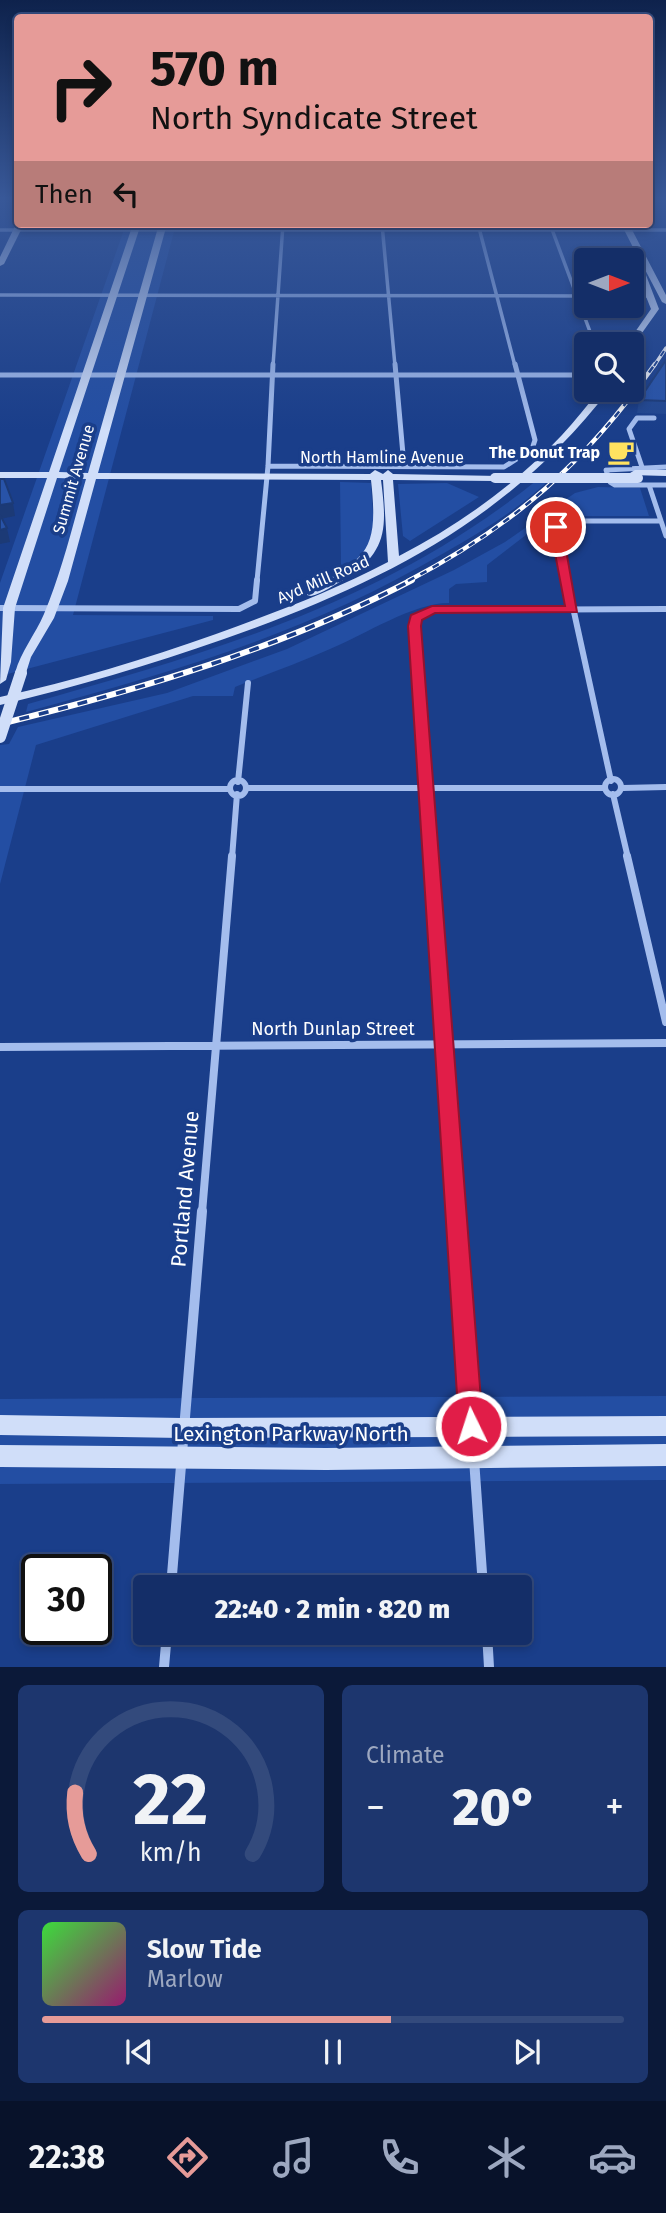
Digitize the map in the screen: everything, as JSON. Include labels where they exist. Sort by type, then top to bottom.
[{"type":"main road","name":"Summit Avenue","points":[[0,678],[5,662],[5,608],[54,475],[119,275]]},
{"type":"main road","name":"Summit Avenue","points":[[0,737],[25,656],[52,608],[150,275]]},
{"type":"main road","points":[[652,275],[666,302]]},
{"type":"main road","points":[[639,332],[654,309],[644,280]]},
{"type":"main road","points":[[644,339],[666,310]]},
{"type":"main road","name":"Ayd Mill Road","points":[[0,692],[152,653],[295,601],[392,560],[494,496],[555,443],[587,402]]},
{"type":"main road","name":"Ayd Mill Road","points":[[0,701],[142,663],[260,623],[392,560],[495,503],[555,452],[595,402]]},
{"type":"main road","name":"North Hamline Avenue","points":[[0,475],[268,471],[375,475],[638,473],[666,476]]},
{"type":"main road","points":[[375,475],[383,553],[392,560]]},
{"type":"main road","points":[[388,475],[392,560]]},
{"type":"main road","points":[[295,601],[365,561],[375,549],[380,529]]},
{"type":"main road","name":"Lexington Parkway North","points":[[0,1425],[182,1428],[666,1426]]},
{"type":"main road","name":"Lexington Parkway North","points":[[0,1456],[180,1458],[666,1455]]},
{"type":"street","points":[[5,608],[228,609],[255,601],[268,471],[278,275]]},
{"type":"street","points":[[385,275],[404,466]]},
{"type":"street","points":[[490,275],[517,376]]},
{"type":"street","points":[[0,295],[574,296]]},
{"type":"street","points":[[644,296],[651,296]]},
{"type":"street","points":[[0,376],[574,375]]},
{"type":"street","name":"North Hamline Avenue","points":[[268,471],[404,466],[504,467],[534,445],[517,376]]},
{"type":"street","points":[[638,473],[629,429],[637,418],[654,418]]},
{"type":"street","points":[[666,467],[638,473],[610,468],[606,470],[610,482],[615,485],[666,485]]},
{"type":"street","points":[[649,485],[666,536]]},
{"type":"street","points":[[661,521],[560,524],[555,532],[611,781],[623,788],[666,788]]},
{"type":"street","points":[[471,1426],[414,626],[416,618],[422,613],[436,609],[666,609]]},
{"type":"street","points":[[233,792],[238,782],[248,683]]},
{"type":"street","points":[[604,788],[611,781]]},
{"type":"street","points":[[238,782],[248,788]]},
{"type":"street","points":[[0,789],[233,792],[248,788],[604,788],[613,794],[666,1022]]},
{"type":"street","points":[[613,794],[623,788]]},
{"type":"street","name":"Portland Avenue","points":[[172,1575],[182,1428],[217,1045],[233,792]]},
{"type":"street","name":"North Dunlap Street","points":[[0,1047],[666,1043]]},
{"type":"street","points":[[473,1457],[482,1575]]},
{"type":"street","points":[[164,1667],[166,1645]]},
{"type":"street","points":[[488,1645],[489,1667]]},
{"type":"shaded area","points":[[108,275],[163,275],[73,615],[213,616],[213,620],[0,676],[0,583]]},
{"type":"shaded area","points":[[537,480],[549,480],[498,520],[444,553],[342,606],[292,628],[188,665],[26,712],[28,704],[231,642],[358,591],[420,559],[479,523]]},
{"type":"shaded area","points":[[340,482],[371,483],[374,528],[368,548],[350,565],[333,575],[333,566],[341,565]]},
{"type":"shaded area","points":[[447,483],[479,497],[410,541],[403,536],[398,484]]},
{"type":"shaded area","points":[[598,487],[640,488],[649,516],[558,517],[545,527],[544,534],[526,535],[487,565],[487,582],[456,584],[449,589],[449,603],[420,608],[390,620],[344,643],[235,687],[233,696],[193,696],[36,745],[0,884],[0,745],[9,744],[18,727],[167,693],[287,649],[454,570],[505,542],[575,493]]},
{"type":"shaded area","points":[[666,1396],[666,1480],[0,1484],[0,1399]]},
{"type":"building","points":[[666,360],[666,401],[644,400],[644,393]]},
{"type":"building","points":[[0,479],[4,479],[13,503],[0,505]]},
{"type":"building","points":[[0,515],[7,528],[0,530]]},
{"type":"railway","points":[[654,366],[666,348]]},
{"type":"railway","points":[[408,581],[482,537],[546,488],[602,431],[655,364]]},
{"type":"railway","points":[[0,724],[158,681],[262,646],[313,626],[412,580]]},
{"type":"place","name":"The Donut Trap","points":[[621,452]]},
{"type":"route","points":[[471,1426],[414,626],[416,618],[432,610],[573,610],[556,527]]}]
